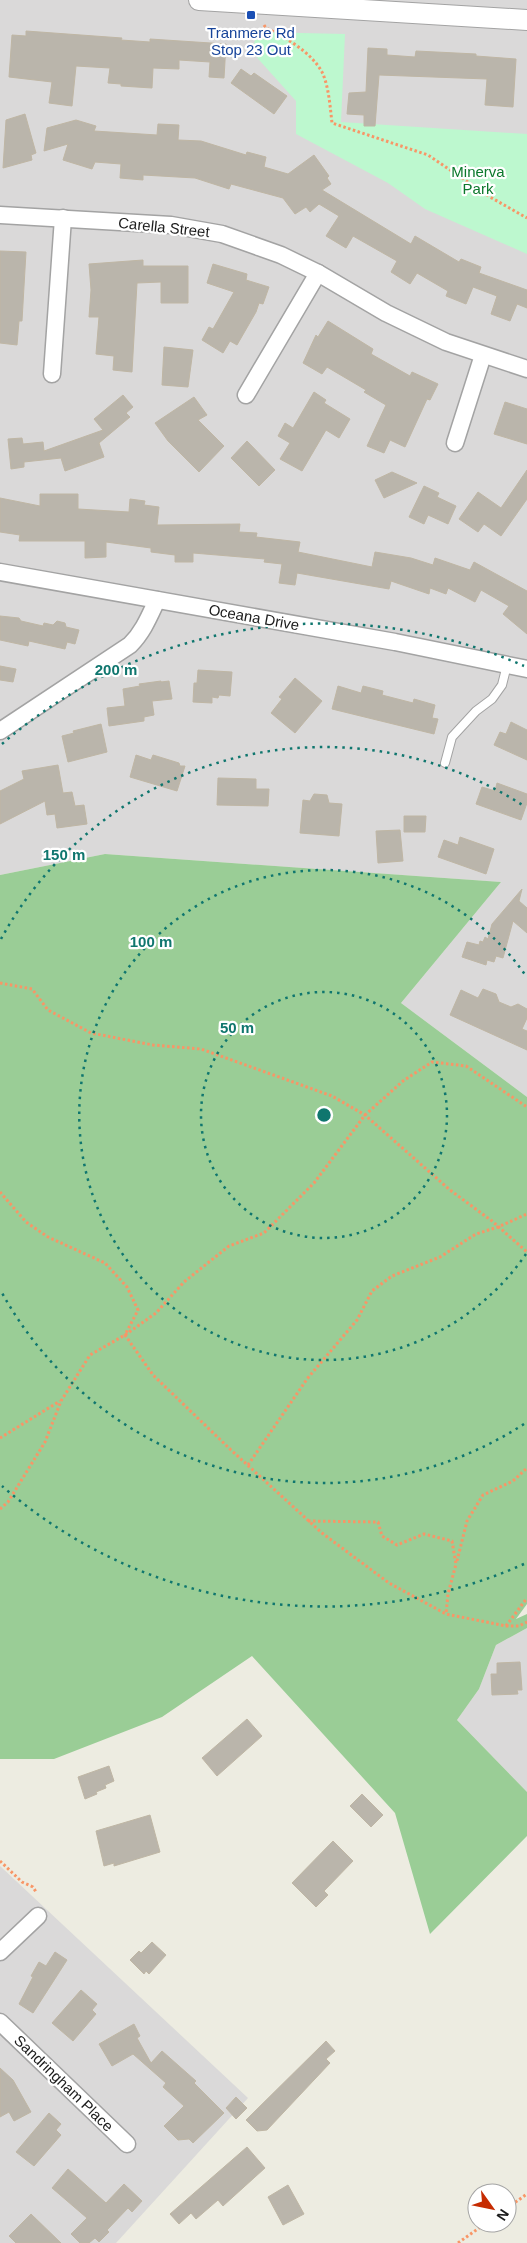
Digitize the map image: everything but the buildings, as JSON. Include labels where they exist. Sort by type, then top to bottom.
[{"type":"street","points":[[199,0],[257,2],[527,20]]},
{"type":"street","name":"Carella Street","points":[[0,215],[171,225],[197,228],[249,243],[318,273],[417,328],[483,355],[527,368]]},
{"type":"street","points":[[52,374],[63,218]]},
{"type":"street","points":[[246,395],[318,273]]},
{"type":"street","points":[[456,443],[483,355]]},
{"type":"street","name":"Oceana Drive","points":[[0,572],[396,642],[527,669]]},
{"type":"street","points":[[0,731],[130,645],[140,635],[148,622],[156,600]]},
{"type":"street","points":[[0,1952],[38,1916]]},
{"type":"street","name":"Sandringham Place","points":[[0,2022],[127,2144]]},
{"type":"lane","points":[[445,763],[452,737],[476,711],[492,699],[502,685],[508,665]]},
{"type":"path","points":[[264,25],[309,56],[322,72],[329,94],[332,123],[428,155],[490,198],[527,218]]},
{"type":"path","points":[[0,983],[32,989],[48,1010],[91,1033],[154,1045],[201,1049],[332,1096],[365,1115],[450,1190],[527,1252]]},
{"type":"path","points":[[0,1509],[8,1502],[45,1442],[60,1401],[90,1355],[126,1335],[156,1313],[184,1282],[229,1246],[264,1233],[314,1183],[365,1115],[403,1081],[432,1062],[466,1066],[527,1107]]},
{"type":"path","points":[[0,1192],[26,1222],[48,1236],[105,1263],[127,1288],[138,1310],[126,1335]]},
{"type":"path","points":[[248,1465],[307,1379],[357,1320],[372,1291],[392,1276],[440,1257],[476,1234],[498,1227],[527,1214]]},
{"type":"path","points":[[126,1335],[153,1375],[248,1465],[322,1533],[389,1583],[446,1614],[506,1626],[519,1626],[527,1622]]},
{"type":"path","points":[[0,1438],[60,1401]]},
{"type":"path","points":[[446,1614],[448,1594],[467,1521],[483,1495],[513,1481],[527,1468]]},
{"type":"path","points":[[308,1521],[378,1522],[382,1536],[397,1545],[424,1534],[452,1541],[456,1564]]},
{"type":"path","points":[[506,1626],[527,1598]]},
{"type":"path","points":[[0,1861],[22,1882],[33,1887],[36,1892]]},
{"type":"path","points":[[458,2243],[472,2233]]},
{"type":"shaded area","points":[[0,0],[527,0],[527,1097],[401,1003],[501,882],[105,854],[0,875]]},
{"type":"shaded area","points":[[527,1628],[527,1792],[457,1720],[479,1689],[496,1645]]},
{"type":"shaded area","points":[[0,1866],[248,2098],[116,2243],[0,2243]]},
{"type":"green space","name":"Minerva Park","points":[[257,32],[345,34],[341,122],[527,134],[527,254],[425,209],[388,183],[296,134],[296,101],[252,52]]},
{"type":"green space","points":[[105,854],[501,882],[401,1003],[527,1097],[527,1604],[516,1619],[527,1614],[527,1628],[496,1645],[479,1689],[457,1720],[527,1792],[527,1836],[430,1934],[395,1813],[252,1656],[162,1717],[54,1759],[0,1759],[0,875]]},
{"type":"place","name":"Tranmere Rd Stop 23 Out","points":[[251,15]]}]
